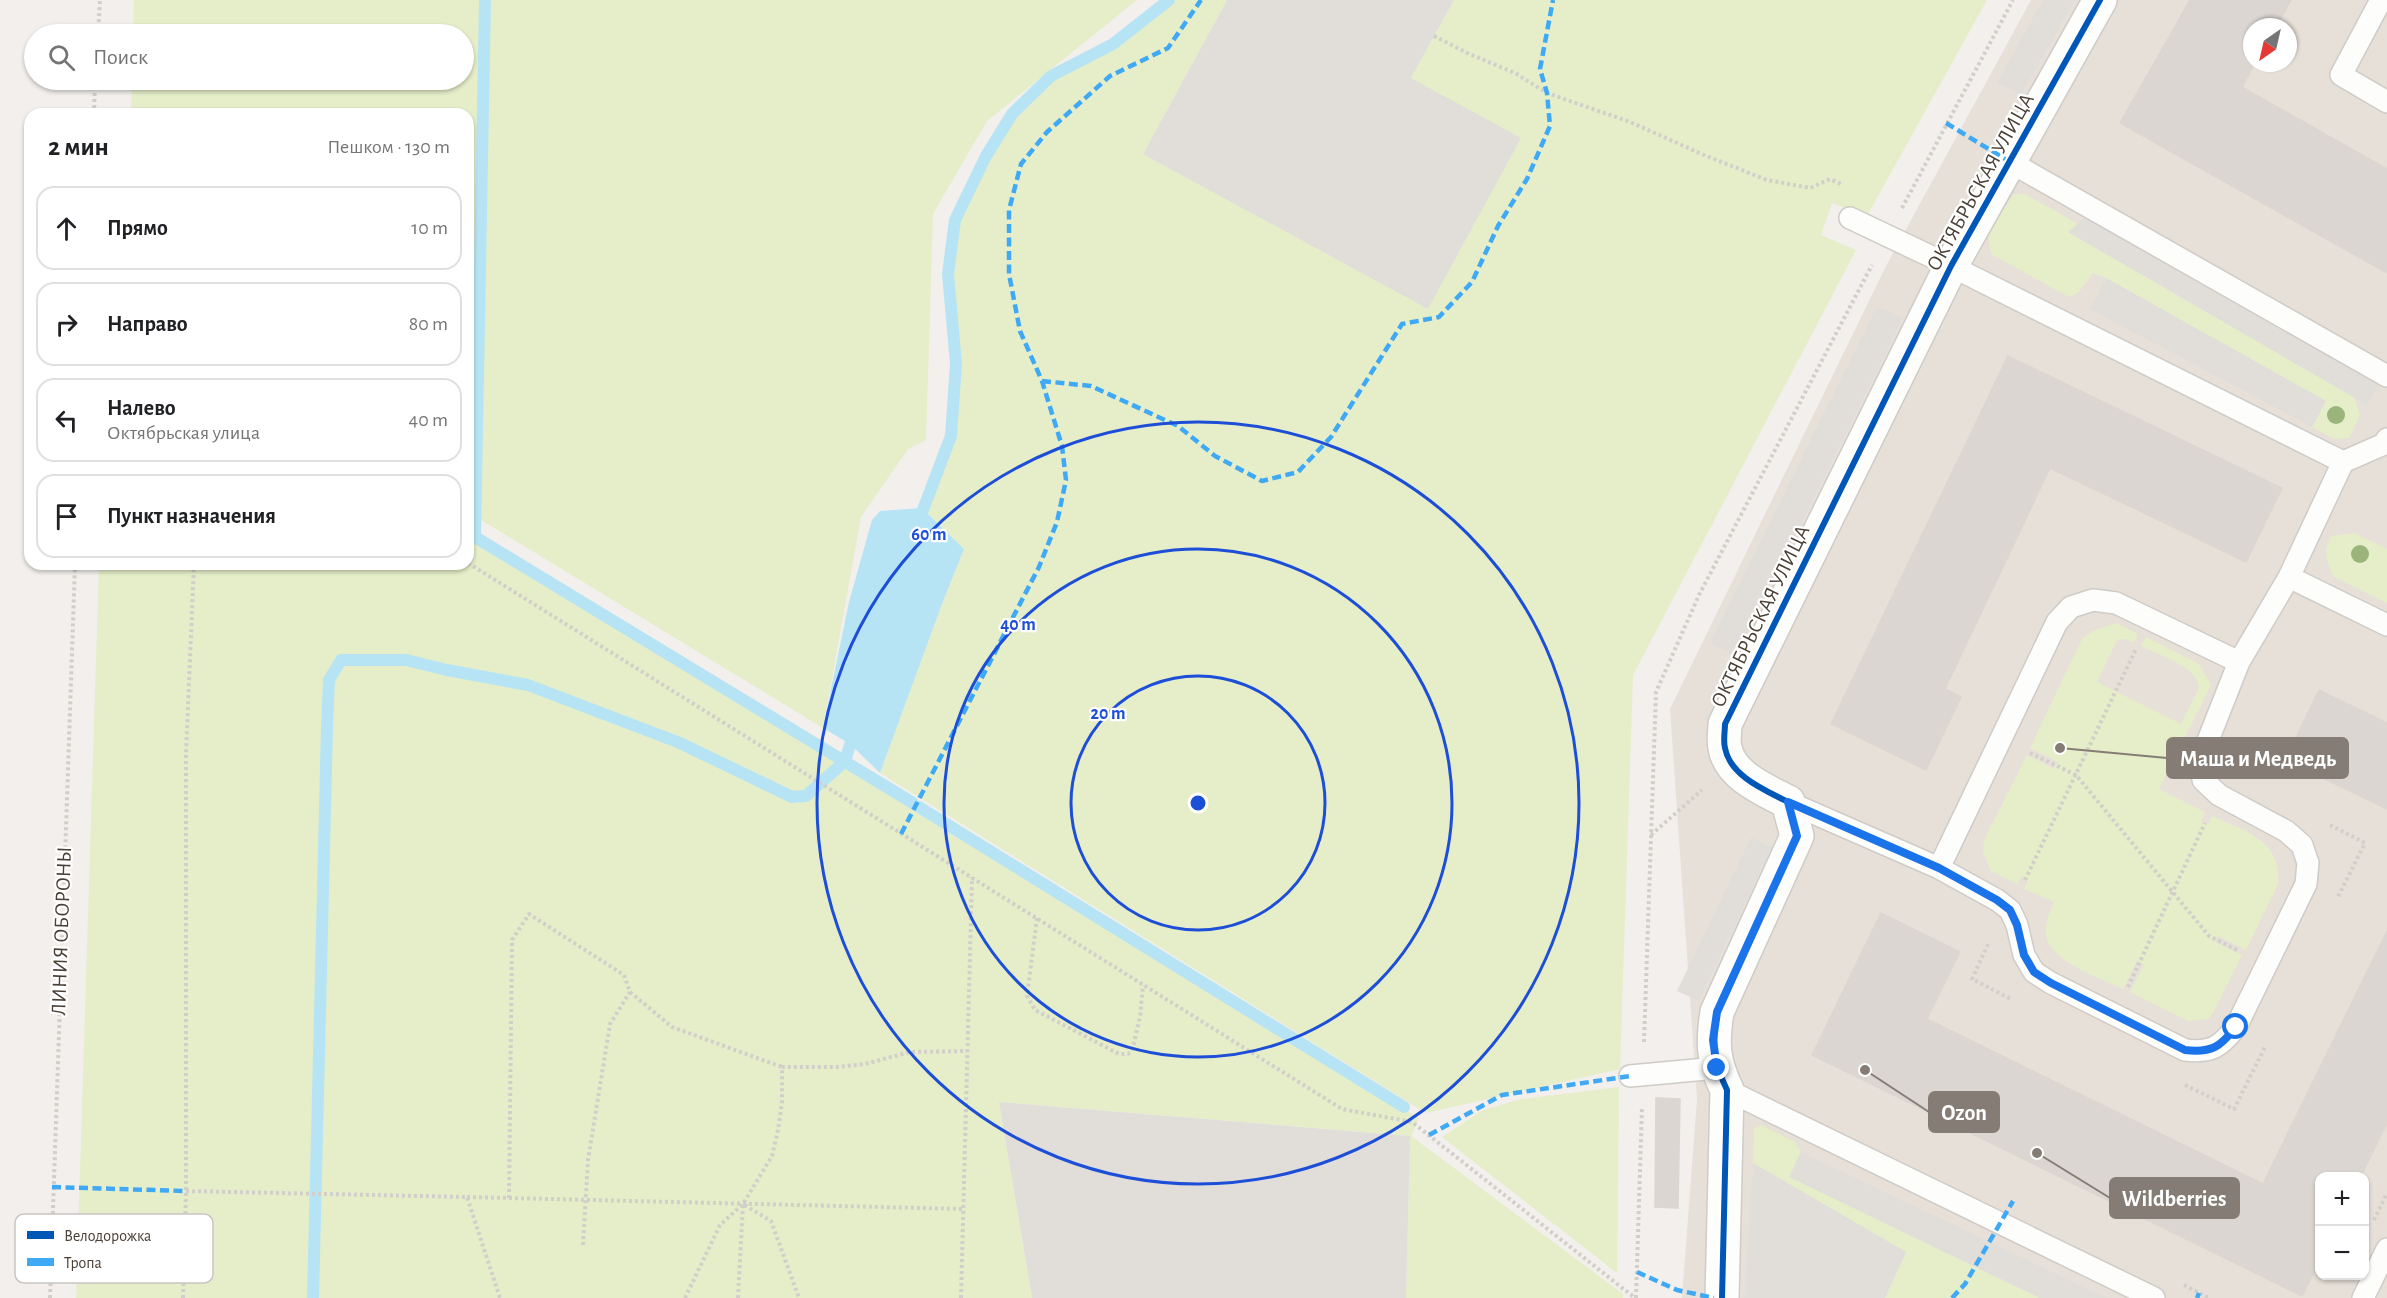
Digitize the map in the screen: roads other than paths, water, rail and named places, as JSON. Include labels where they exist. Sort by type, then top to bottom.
[{"type":"street","name":"ОКТЯБРЬСКАЯ УЛИЦА","points":[[1788,802],[1753,783],[1734,766],[1725,748],[1725,724],[1951,266],[2100,0]]},
{"type":"street","points":[[1722,1298],[1722,1079],[1713,1040],[1717,1012],[1797,836],[1788,802]]},
{"type":"lane","points":[[2382,0],[2341,75],[2387,102]]},
{"type":"lane","points":[[2010,162],[2387,376]]},
{"type":"lane","points":[[1850,218],[2343,462]]},
{"type":"lane","points":[[1788,802],[1939,868],[1997,900],[2010,910],[2017,925],[2024,955],[2034,972],[2051,983],[2185,1050],[2203,1052],[2223,1044],[2236,1027],[2306,884],[2308,863],[2302,845],[2286,831],[2218,795],[2203,780],[2201,758],[2239,662],[2289,577],[2343,462],[2384,444],[2387,439]]},
{"type":"lane","points":[[2289,577],[2387,625]]},
{"type":"lane","points":[[1939,868],[2057,622],[2071,607],[2093,600],[2116,603],[2239,662]]},
{"type":"lane","points":[[1630,1076],[1722,1079],[2154,1298]]},
{"type":"lane","points":[[2363,1298],[2387,1249]]},
{"type":"water","points":[[922,508],[964,549],[880,773],[850,744],[823,728],[849,602],[872,520],[880,511]]},
{"type":"waterway","points":[[485,0],[475,537],[913,803]]},
{"type":"waterway","points":[[918,523],[951,436],[956,364],[948,274],[955,220],[986,156],[1012,114],[1051,76],[1113,44],[1169,0]]},
{"type":"waterway","points":[[313,1298],[329,680],[341,660],[406,660],[528,685],[680,743],[792,797],[806,796],[845,761],[855,729]]},
{"type":"waterway","points":[[919,807],[1404,1107]]},
{"type":"place","name":"Маша и Медведь","points":[[2060,748]]},
{"type":"place","name":"Ozon","points":[[1865,1070]]},
{"type":"place","name":"Wildberries","points":[[2037,1153]]}]
